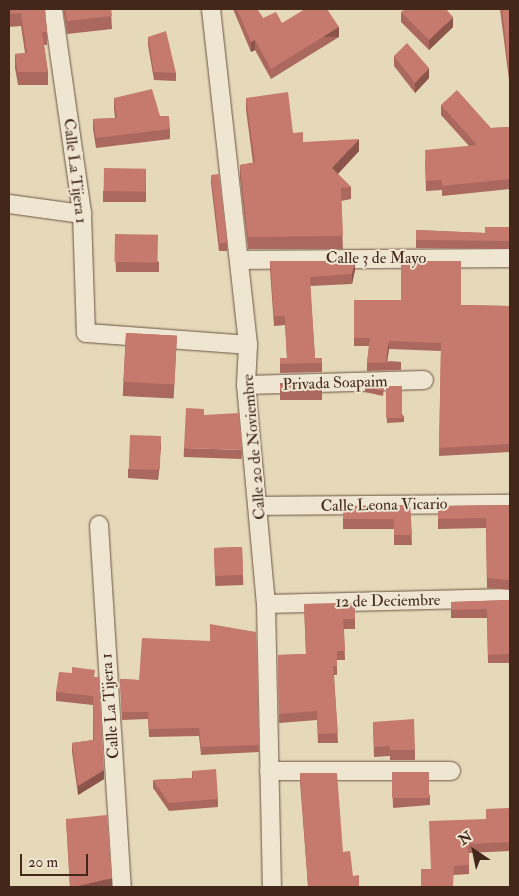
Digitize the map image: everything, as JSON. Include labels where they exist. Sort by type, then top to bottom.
[{"type":"street","name":"Calle La Tijera 1","points":[[53,9],[82,214],[86,333],[248,346]]},
{"type":"street","name":"Calle 20 de Noviembre","points":[[211,9],[241,260],[248,346],[246,385],[266,604],[272,887]]},
{"type":"street","points":[[9,204],[82,214]]},
{"type":"street","name":"Calle 3 de Mayo","points":[[241,260],[510,258]]},
{"type":"street","name":"Privada Soapaim","points":[[246,385],[424,380]]},
{"type":"street","name":"Calle Leona Vicario","points":[[258,506],[510,504]]},
{"type":"street","name":"Calle La Tijera 1","points":[[99,525],[122,887]]},
{"type":"street","name":"12 de Deciembre","points":[[266,604],[510,598]]},
{"type":"street","points":[[269,771],[451,771]]},
{"type":"building","points":[[9,9],[45,9],[47,32],[42,32],[48,72],[18,72],[15,54],[27,53],[21,13],[9,14]]},
{"type":"building","points":[[65,9],[111,9],[112,16],[67,21]]},
{"type":"building","points":[[237,9],[257,9],[263,18],[276,12],[282,23],[305,9],[327,9],[339,27],[271,69],[255,40],[251,42]]},
{"type":"building","points":[[405,9],[446,9],[453,17],[429,40],[401,12]]},
{"type":"building","points":[[502,9],[510,9],[510,77]]},
{"type":"building","points":[[166,31],[176,73],[154,72],[148,37]]},
{"type":"building","points":[[407,43],[429,68],[415,83],[394,56]]},
{"type":"building","points":[[152,89],[160,116],[169,116],[170,129],[96,138],[93,119],[117,118],[114,98]]},
{"type":"building","points":[[457,90],[491,128],[510,127],[510,179],[442,186],[442,180],[426,181],[425,150],[477,145],[441,105]]},
{"type":"building","points":[[288,92],[293,133],[303,132],[303,142],[359,139],[332,168],[351,187],[341,188],[343,236],[248,237],[240,165],[255,162],[246,98]]},
{"type":"building","points":[[104,168],[146,169],[146,192],[104,191]]},
{"type":"building","points":[[219,174],[227,242],[219,243],[211,175]]},
{"type":"building","points":[[485,227],[510,227],[510,241],[416,240],[416,230],[485,233]]},
{"type":"building","points":[[115,234],[158,235],[158,263],[115,262]]},
{"type":"building","points":[[270,261],[355,261],[352,274],[310,277],[315,358],[322,358],[322,363],[280,364],[280,358],[287,358],[285,316],[274,316]]},
{"type":"building","points":[[401,261],[461,261],[461,305],[510,306],[510,444],[439,448],[441,343],[389,341],[386,361],[401,362],[367,363],[370,338],[354,338],[354,300],[401,300]]},
{"type":"building","points":[[126,333],[177,336],[174,385],[123,382]]},
{"type":"building","points":[[322,383],[322,390],[280,390],[280,385]]},
{"type":"building","points":[[386,386],[402,386],[402,418],[386,418]]},
{"type":"building","points":[[365,387],[384,387],[383,391]]},
{"type":"building","points":[[186,408],[204,409],[204,415],[239,413],[242,450],[184,448]]},
{"type":"building","points":[[130,435],[161,436],[160,470],[129,469]]},
{"type":"building","points":[[410,505],[412,535],[394,535],[394,519],[343,519],[343,506]]},
{"type":"building","points":[[510,505],[510,580],[487,578],[486,518],[438,519],[438,506]]},
{"type":"building","points":[[242,547],[243,575],[215,576],[214,548]]},
{"type":"building","points":[[510,600],[510,654],[488,655],[487,609],[451,610],[451,602]]},
{"type":"building","points":[[355,603],[355,619],[343,619],[345,651],[337,651],[337,666],[333,666],[338,733],[318,734],[317,711],[279,714],[278,655],[306,654],[304,604]]},
{"type":"building","points":[[210,624],[256,632],[259,745],[201,747],[199,728],[149,729],[148,712],[122,712],[120,679],[139,680],[142,638],[210,641]]},
{"type":"building","points":[[72,667],[95,670],[94,677],[99,677],[104,770],[78,786],[72,743],[94,740],[93,696],[56,692],[59,672],[72,673]]},
{"type":"building","points":[[414,719],[415,750],[390,750],[390,746],[374,747],[373,722]]},
{"type":"building","points":[[216,769],[218,799],[169,803],[153,780],[193,778],[192,771]]},
{"type":"building","points":[[392,772],[429,772],[429,798],[392,798]]},
{"type":"building","points":[[300,773],[337,773],[343,852],[350,851],[353,876],[359,875],[359,887],[299,887],[308,886]]},
{"type":"building","points":[[509,808],[510,842],[468,844],[469,865],[454,866],[453,887],[421,887],[421,869],[431,869],[429,821],[486,819],[486,809]]},
{"type":"building","points":[[107,815],[112,878],[70,887],[66,819]]}]
